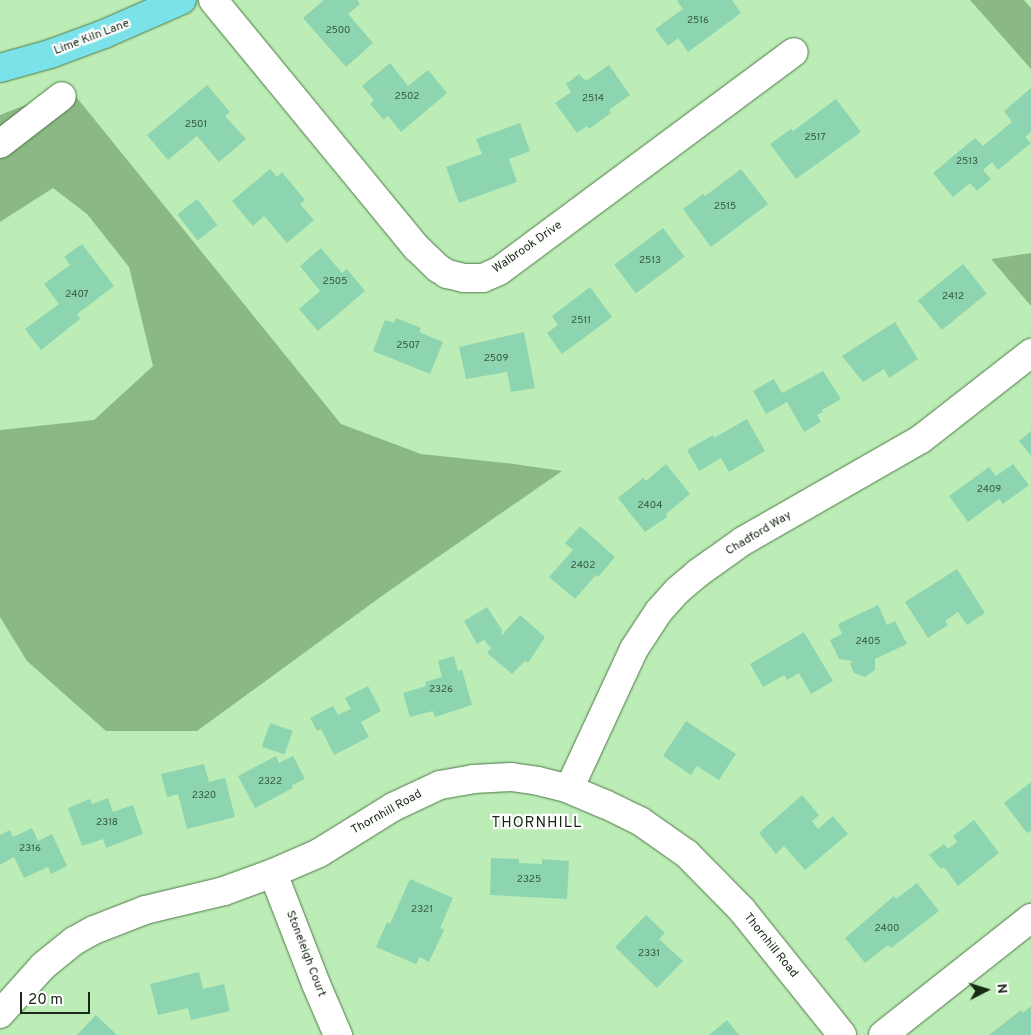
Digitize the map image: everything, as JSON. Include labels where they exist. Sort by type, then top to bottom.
[{"type":"main road","name":"Lime Kiln Lane","points":[[0,68],[50,54],[95,38],[182,0]]},
{"type":"street","name":"Walbrook Drive","points":[[213,0],[417,248],[447,274],[464,278],[483,278],[499,271],[794,52]]},
{"type":"street","points":[[0,144],[62,96]]},
{"type":"street","name":"Chadford Way","points":[[569,789],[634,649],[659,611],[678,590],[698,573],[743,541],[921,439],[1031,353]]},
{"type":"street","name":"Thornhill Road","points":[[0,1014],[43,966],[74,942],[94,930],[145,910],[224,891],[273,873],[319,853],[393,807],[440,786],[473,779],[511,777],[538,781],[569,789],[605,804],[640,822],[687,854],[742,910],[842,1035]]},
{"type":"street","name":"Stoneleigh Court","points":[[273,873],[338,1035]]},
{"type":"street","points":[[883,1035],[1031,918]]},
{"type":"green space","points":[[970,0],[1024,0],[1031,8],[1031,69]]},
{"type":"green space","points":[[69,88],[341,424],[421,454],[562,471],[386,593],[197,731],[106,731],[27,661],[0,617],[0,430],[94,420],[153,366],[129,267],[87,214],[53,188],[0,222],[0,115]]},
{"type":"green space","points":[[1031,253],[1031,306],[991,259]]},
{"type":"building","points":[[324,0],[357,0],[360,4],[348,14],[373,43],[346,67],[303,18]]},
{"type":"building","points":[[732,0],[741,13],[688,52],[678,38],[668,46],[655,29],[683,9],[677,1]]},
{"type":"building","points":[[390,63],[408,86],[428,70],[447,93],[401,132],[388,116],[384,120],[370,104],[374,100],[362,86]]},
{"type":"building","points":[[609,65],[630,95],[609,110],[611,113],[589,129],[587,126],[577,133],[555,103],[571,92],[566,84],[579,74],[586,81]]},
{"type":"building","points":[[207,85],[230,112],[225,116],[246,139],[219,162],[197,136],[168,160],[147,135]]},
{"type":"building","points":[[1031,88],[1031,132],[1025,137],[1031,143],[998,170],[992,162],[983,170],[991,179],[977,191],[970,183],[953,197],[933,173],[975,138],[983,146],[1012,122],[1004,111]]},
{"type":"building","points":[[836,99],[861,132],[796,179],[770,144],[791,129],[793,131]]},
{"type":"building","points":[[520,123],[530,151],[509,159],[517,182],[459,203],[446,167],[482,154],[476,139]]},
{"type":"building","points":[[270,169],[277,177],[282,172],[305,200],[300,204],[314,220],[287,243],[264,216],[253,226],[232,201]]},
{"type":"building","points":[[741,169],[768,204],[711,247],[683,209],[703,194],[705,196]]},
{"type":"building","points":[[197,199],[217,225],[198,240],[177,214]]},
{"type":"building","points":[[663,228],[685,257],[636,293],[614,265]]},
{"type":"building","points":[[82,244],[114,286],[77,314],[80,319],[41,350],[25,329],[59,304],[44,284],[70,265],[64,257]]},
{"type":"building","points":[[321,248],[342,273],[347,269],[365,291],[318,331],[299,309],[320,291],[300,266]]},
{"type":"building","points":[[963,264],[987,294],[942,330],[918,301]]},
{"type":"building","points":[[590,287],[612,317],[562,354],[547,333],[558,325],[552,316]]},
{"type":"building","points":[[396,318],[421,328],[419,332],[443,342],[430,374],[373,351],[385,320],[394,323]]},
{"type":"building","points":[[895,322],[918,359],[889,378],[884,369],[863,382],[842,356]]},
{"type":"building","points":[[524,332],[535,388],[511,392],[507,372],[466,379],[459,347]]},
{"type":"building","points":[[823,371],[841,399],[822,410],[823,412],[817,415],[821,422],[804,432],[787,402],[766,414],[753,391],[774,379],[782,393]]},
{"type":"building","points":[[747,419],[765,451],[729,472],[721,458],[699,471],[687,450],[713,435],[714,438]]},
{"type":"building","points":[[1031,431],[1031,456],[1019,441]]},
{"type":"building","points":[[666,464],[690,494],[666,514],[667,517],[645,532],[618,498],[643,478],[646,481]]},
{"type":"building","points":[[1013,464],[1029,485],[1003,504],[999,499],[968,522],[949,496],[989,467],[996,476]]},
{"type":"building","points":[[580,526],[615,557],[575,599],[549,577],[573,550],[565,543]]},
{"type":"building","points":[[957,569],[985,613],[967,625],[958,612],[945,621],[948,625],[928,638],[905,602]]},
{"type":"building","points":[[878,605],[887,625],[895,621],[907,644],[875,659],[875,670],[865,677],[854,673],[850,664],[852,661],[839,659],[830,640],[842,634],[838,624]]},
{"type":"building","points":[[487,607],[502,630],[501,636],[520,615],[545,637],[528,663],[525,661],[512,674],[487,653],[491,648],[484,640],[477,644],[464,621]]},
{"type":"building","points":[[804,632],[833,681],[811,694],[799,673],[787,680],[784,675],[763,687],[750,664]]},
{"type":"building","points":[[454,656],[458,671],[462,670],[472,705],[435,717],[433,711],[410,717],[403,693],[426,686],[425,682],[442,677],[438,661]]},
{"type":"building","points":[[368,686],[381,711],[361,722],[369,737],[334,755],[321,729],[317,731],[310,718],[333,706],[338,715],[351,709],[345,698]]},
{"type":"building","points":[[686,721],[736,754],[719,780],[697,766],[691,775],[663,756]]},
{"type":"building","points":[[270,723],[293,731],[285,754],[262,747]]},
{"type":"building","points":[[276,756],[279,763],[293,756],[305,779],[292,785],[293,788],[255,808],[238,776]]},
{"type":"building","points":[[204,764],[209,782],[225,778],[235,817],[187,829],[178,794],[167,797],[161,774]]},
{"type":"building","points":[[1031,782],[1031,831],[1027,833],[1004,803]]},
{"type":"building","points":[[802,795],[819,815],[812,821],[818,829],[833,816],[848,834],[805,870],[784,846],[776,854],[759,833]]},
{"type":"building","points":[[108,798],[113,812],[133,805],[143,834],[106,848],[103,839],[82,846],[68,808],[90,799],[92,804]]},
{"type":"building","points":[[974,820],[999,853],[958,886],[944,867],[941,869],[929,855],[944,844],[948,849],[957,842],[953,836]]},
{"type":"building","points":[[32,828],[38,841],[52,834],[67,866],[51,874],[48,867],[24,878],[14,857],[0,865],[0,835],[10,830],[13,837]]},
{"type":"building","points":[[491,858],[519,859],[519,863],[542,864],[542,859],[569,861],[567,899],[490,895]]},
{"type":"building","points":[[410,879],[453,898],[440,928],[444,930],[429,962],[420,957],[416,964],[376,947],[387,922],[390,924]]},
{"type":"building","points":[[917,883],[939,911],[891,948],[888,945],[865,963],[845,938],[894,896],[896,899]]},
{"type":"building","points":[[646,915],[665,933],[659,939],[683,961],[657,988],[615,947]]},
{"type":"building","points":[[199,972],[203,989],[224,984],[230,1011],[191,1020],[188,1008],[158,1015],[150,984]]},
{"type":"building","points":[[1031,1006],[1031,1035],[989,1035],[1021,1010],[1023,1013]]},
{"type":"building","points":[[96,1015],[117,1035],[77,1035]]},
{"type":"building","points":[[727,1020],[739,1035],[709,1035]]},
{"type":"district","name":"THORNHILL","points":[[537,824]]}]
